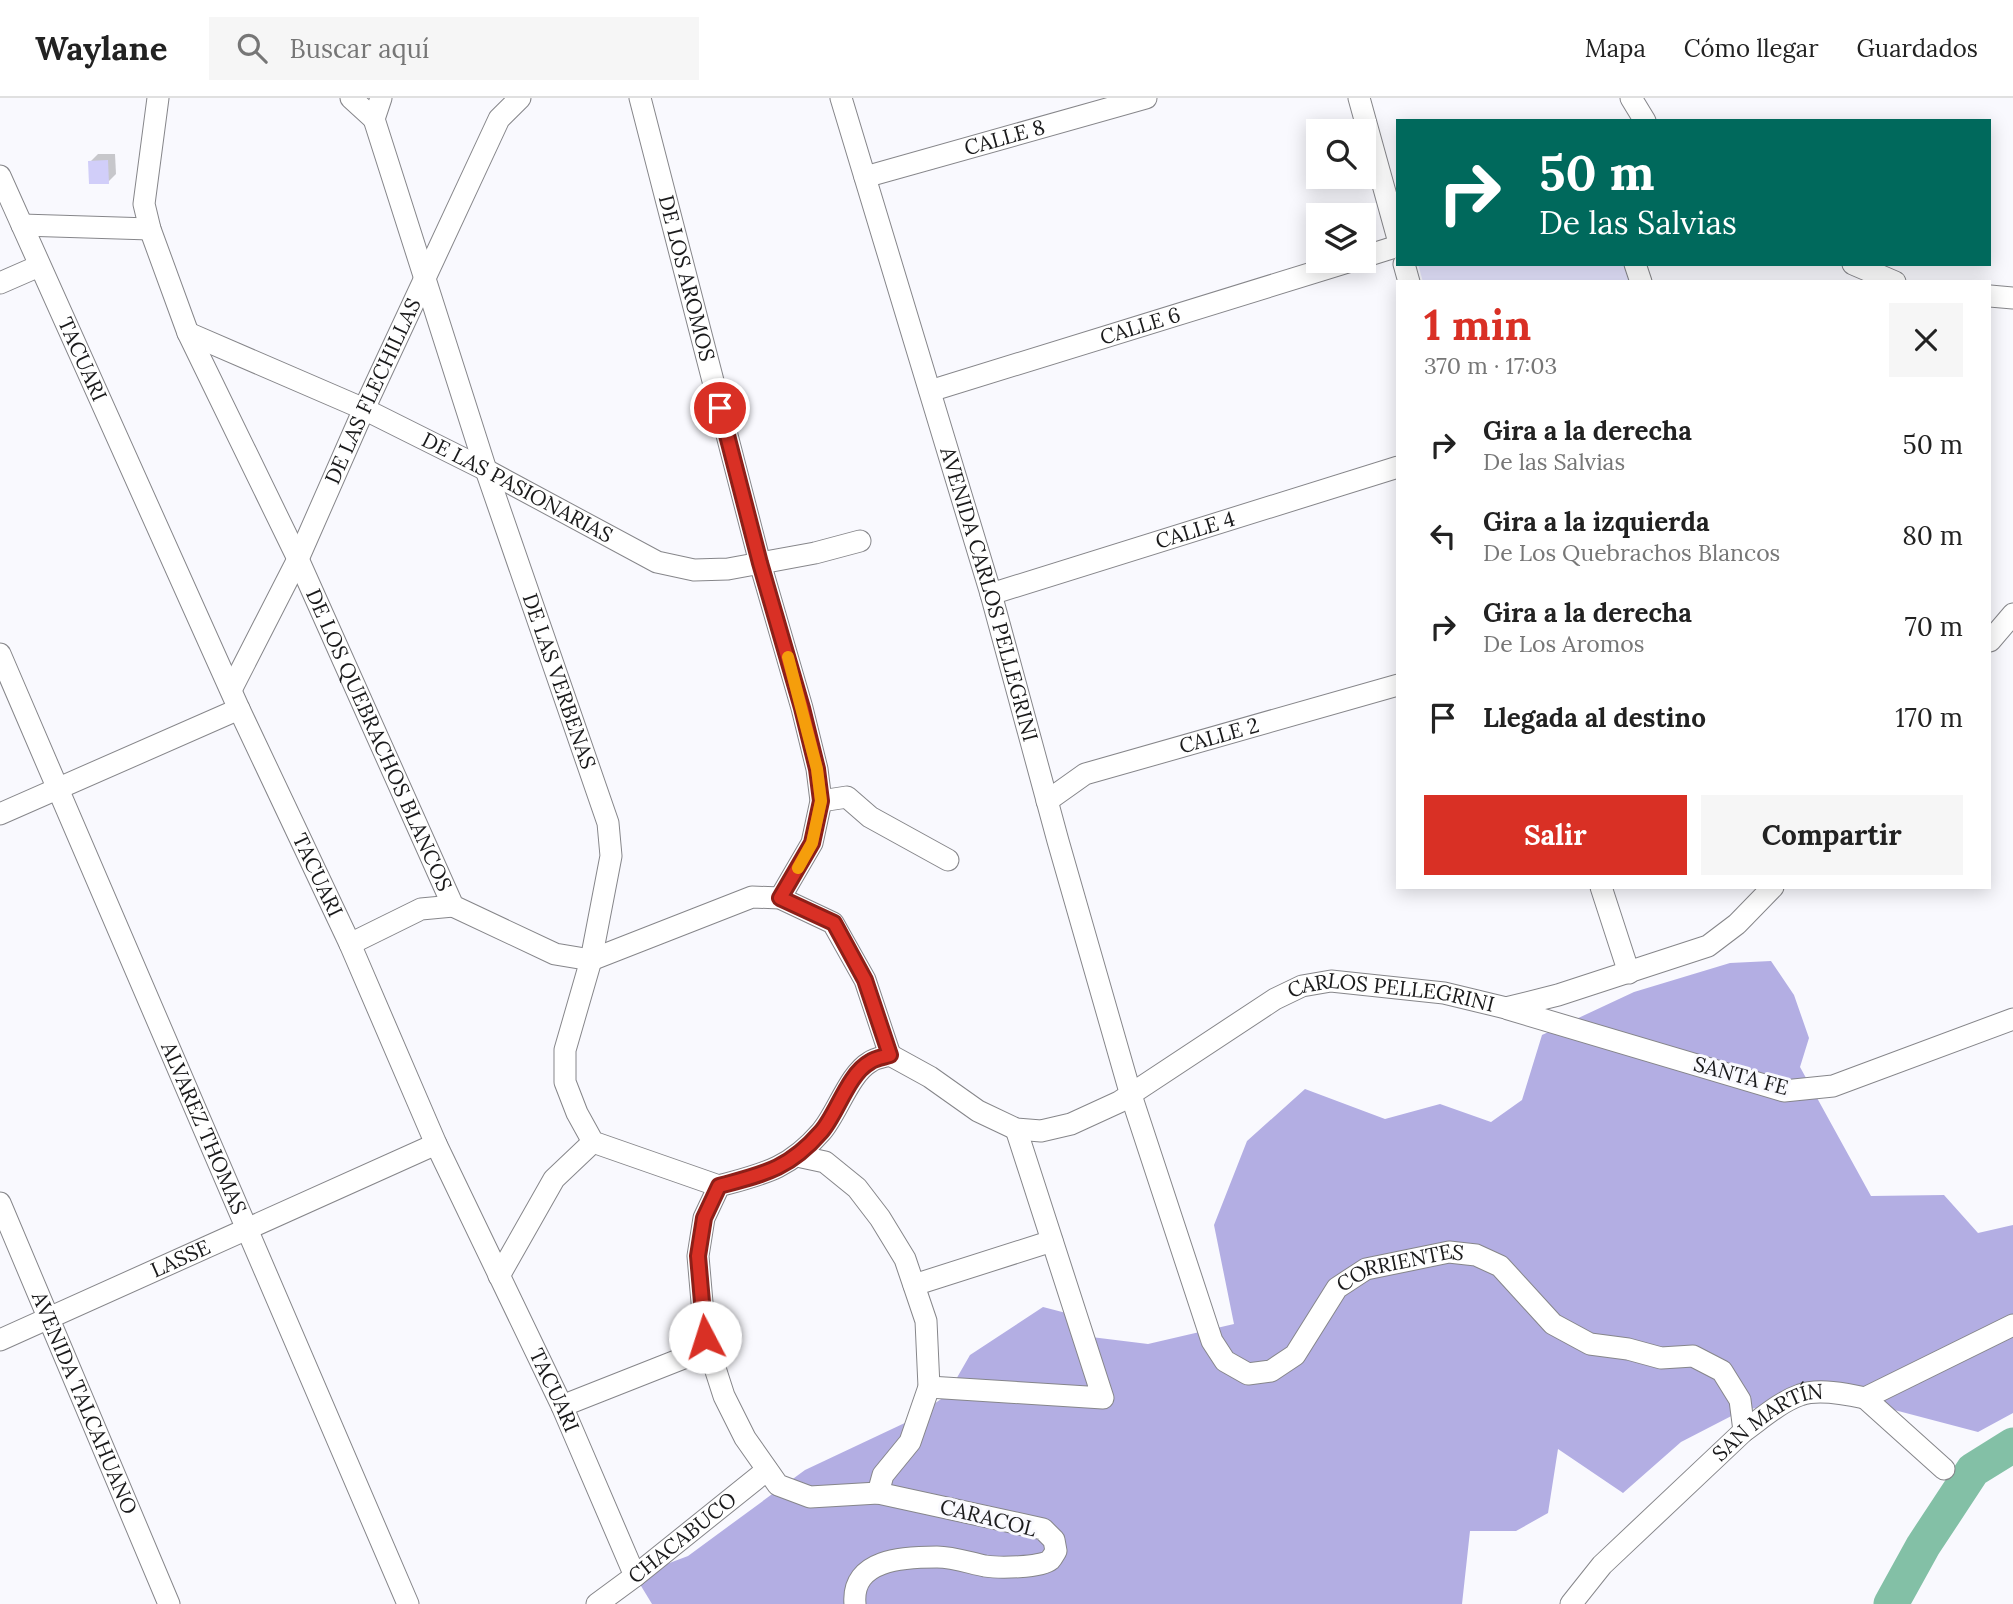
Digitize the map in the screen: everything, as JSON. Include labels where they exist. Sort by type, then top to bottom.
[{"type":"street","name":"DE LOS QUEBRACHOS BLANCOS","points":[[158,98],[144,204],[150,229],[188,333],[298,559],[453,906],[555,954],[591,960]]},
{"type":"street","points":[[351,98],[374,119],[381,98]]},
{"type":"street","name":"DE LAS FLECHILLAS","points":[[235,699],[364,409],[499,120],[520,98]]},
{"type":"street","name":"DE LOS AROMOS","points":[[640,98],[760,563],[817,769],[821,801],[812,843],[780,898]]},
{"type":"street","name":"AVENIDA CARLOS PELLEGRINI","points":[[841,98],[991,594],[1130,1092]]},
{"type":"street","name":"CALLE 8","points":[[865,177],[1146,98]]},
{"type":"street","points":[[1359,98],[1396,232]]},
{"type":"street","points":[[1631,98],[1644,119]]},
{"type":"street","name":"DE LAS VERBENAS","points":[[374,119],[486,470],[608,823],[611,856],[591,960],[565,1051],[565,1082],[577,1113],[593,1142]]},
{"type":"street","name":"TACUARI","points":[[0,176],[235,699],[349,944],[436,1144],[562,1406],[635,1576]]},
{"type":"street","points":[[22,225],[150,229]]},
{"type":"street","points":[[1376,253],[1396,247]]},
{"type":"street","points":[[0,283],[39,266]]},
{"type":"street","points":[[1858,266],[1890,280]]},
{"type":"street","name":"CALLE 6","points":[[930,391],[1312,273]]},
{"type":"street","points":[[1991,296],[2013,298]]},
{"type":"street","name":"DE LAS PASIONARIAS","points":[[188,333],[364,409],[486,470],[657,562],[694,570],[729,569],[816,553],[860,541]]},
{"type":"street","name":"CALLE 4","points":[[991,594],[1396,468]]},
{"type":"street","points":[[1991,639],[2013,614]]},
{"type":"street","name":"ALVAREZ THOMAS","points":[[0,654],[408,1604]]},
{"type":"street","name":"CALLE 2","points":[[1047,801],[1085,774],[1396,686]]},
{"type":"street","points":[[0,814],[57,789],[235,699]]},
{"type":"street","points":[[821,801],[847,797],[870,817],[948,860]]},
{"type":"street","points":[[1602,889],[1629,973]]},
{"type":"street","name":"CARLOS PELLEGRINI","points":[[1016,1129],[1041,1132],[1071,1124],[1119,1102],[1130,1092],[1275,999],[1302,986],[1331,981],[1444,993],[1506,1008],[1558,995],[1708,946],[1737,924],[1771,889]]},
{"type":"street","points":[[591,960],[752,897],[780,898],[834,923],[865,980],[890,1055],[930,1077],[978,1111],[1016,1129],[1102,1398],[929,1387]]},
{"type":"street","points":[[349,944],[421,909],[453,906]]},
{"type":"street","name":"SANTA FE","points":[[1506,1008],[1784,1091],[1833,1086],[2013,1019]]},
{"type":"street","points":[[499,1276],[554,1179],[593,1142],[719,1186],[772,1172],[797,1156],[822,1131],[849,1086],[868,1062],[890,1055]]},
{"type":"street","name":"CORRIENTES","points":[[1130,1092],[1212,1341],[1225,1361],[1248,1374],[1272,1371],[1295,1355],[1337,1288],[1366,1269],[1449,1252],[1476,1255],[1500,1266],[1553,1324],[1590,1344],[1628,1349],[1661,1358],[1693,1356],[1723,1371],[1740,1400],[1744,1431]]},
{"type":"street","name":"LASSE","points":[[0,1340],[436,1144]]},
{"type":"street","points":[[797,1156],[825,1162],[857,1188],[880,1218],[905,1259],[926,1321],[929,1387],[910,1442],[883,1475],[878,1493]]},
{"type":"street","name":"CARACOL","points":[[719,1186],[704,1218],[698,1256],[705,1337],[724,1396],[745,1438],[778,1485],[810,1497],[878,1493],[1043,1529],[1054,1540],[1056,1551],[1049,1561],[1036,1565],[989,1567],[939,1557],[883,1562],[864,1571],[858,1584],[855,1604]]},
{"type":"street","name":"AVENIDA TALCAHUANO","points":[[0,1203],[169,1604]]},
{"type":"street","points":[[914,1285],[1052,1241]]},
{"type":"street","points":[[1944,1469],[1865,1398],[2013,1325]]},
{"type":"street","points":[[562,1406],[709,1348]]},
{"type":"street","name":"SAN MARTÍN","points":[[1571,1604],[1602,1565],[1744,1431],[1800,1394],[1841,1392],[1865,1398]]},
{"type":"street","name":"CHACABUCO","points":[[597,1604],[767,1470]]},
{"type":"shaded area","points":[[1419,266],[1624,266],[1628,280],[1422,280]]},
{"type":"shaded area","points":[[1771,961],[1794,995],[1809,1038],[1800,1067],[1871,1196],[1944,1195],[1978,1233],[2013,1225],[2013,1413],[1978,1432],[1864,1402],[1820,1399],[1743,1410],[1681,1442],[1623,1493],[1558,1449],[1548,1513],[1516,1531],[1470,1531],[1462,1604],[652,1604],[635,1576],[688,1556],[805,1470],[909,1421],[947,1395],[970,1355],[1043,1307],[1070,1314],[1083,1336],[1148,1344],[1234,1324],[1214,1225],[1247,1141],[1305,1089],[1385,1119],[1440,1104],[1491,1122],[1522,1100],[1542,1035],[1634,992],[1730,963]]},
{"type":"building","points":[[108,160],[109,184],[89,184],[88,161]]},
{"type":"waterway","points":[[1891,1604],[1923,1546],[1973,1470],[2013,1445]]},
{"type":"slow traffic","points":[[788,657],[817,769],[821,801],[812,843],[798,868]]},
{"type":"route","points":[[705,1337],[698,1256],[704,1218],[719,1186],[772,1172],[797,1156],[822,1131],[849,1086],[868,1062],[890,1055],[865,980],[834,923],[780,898],[812,843],[821,801],[817,769],[802,708],[760,563],[720,408]]}]
